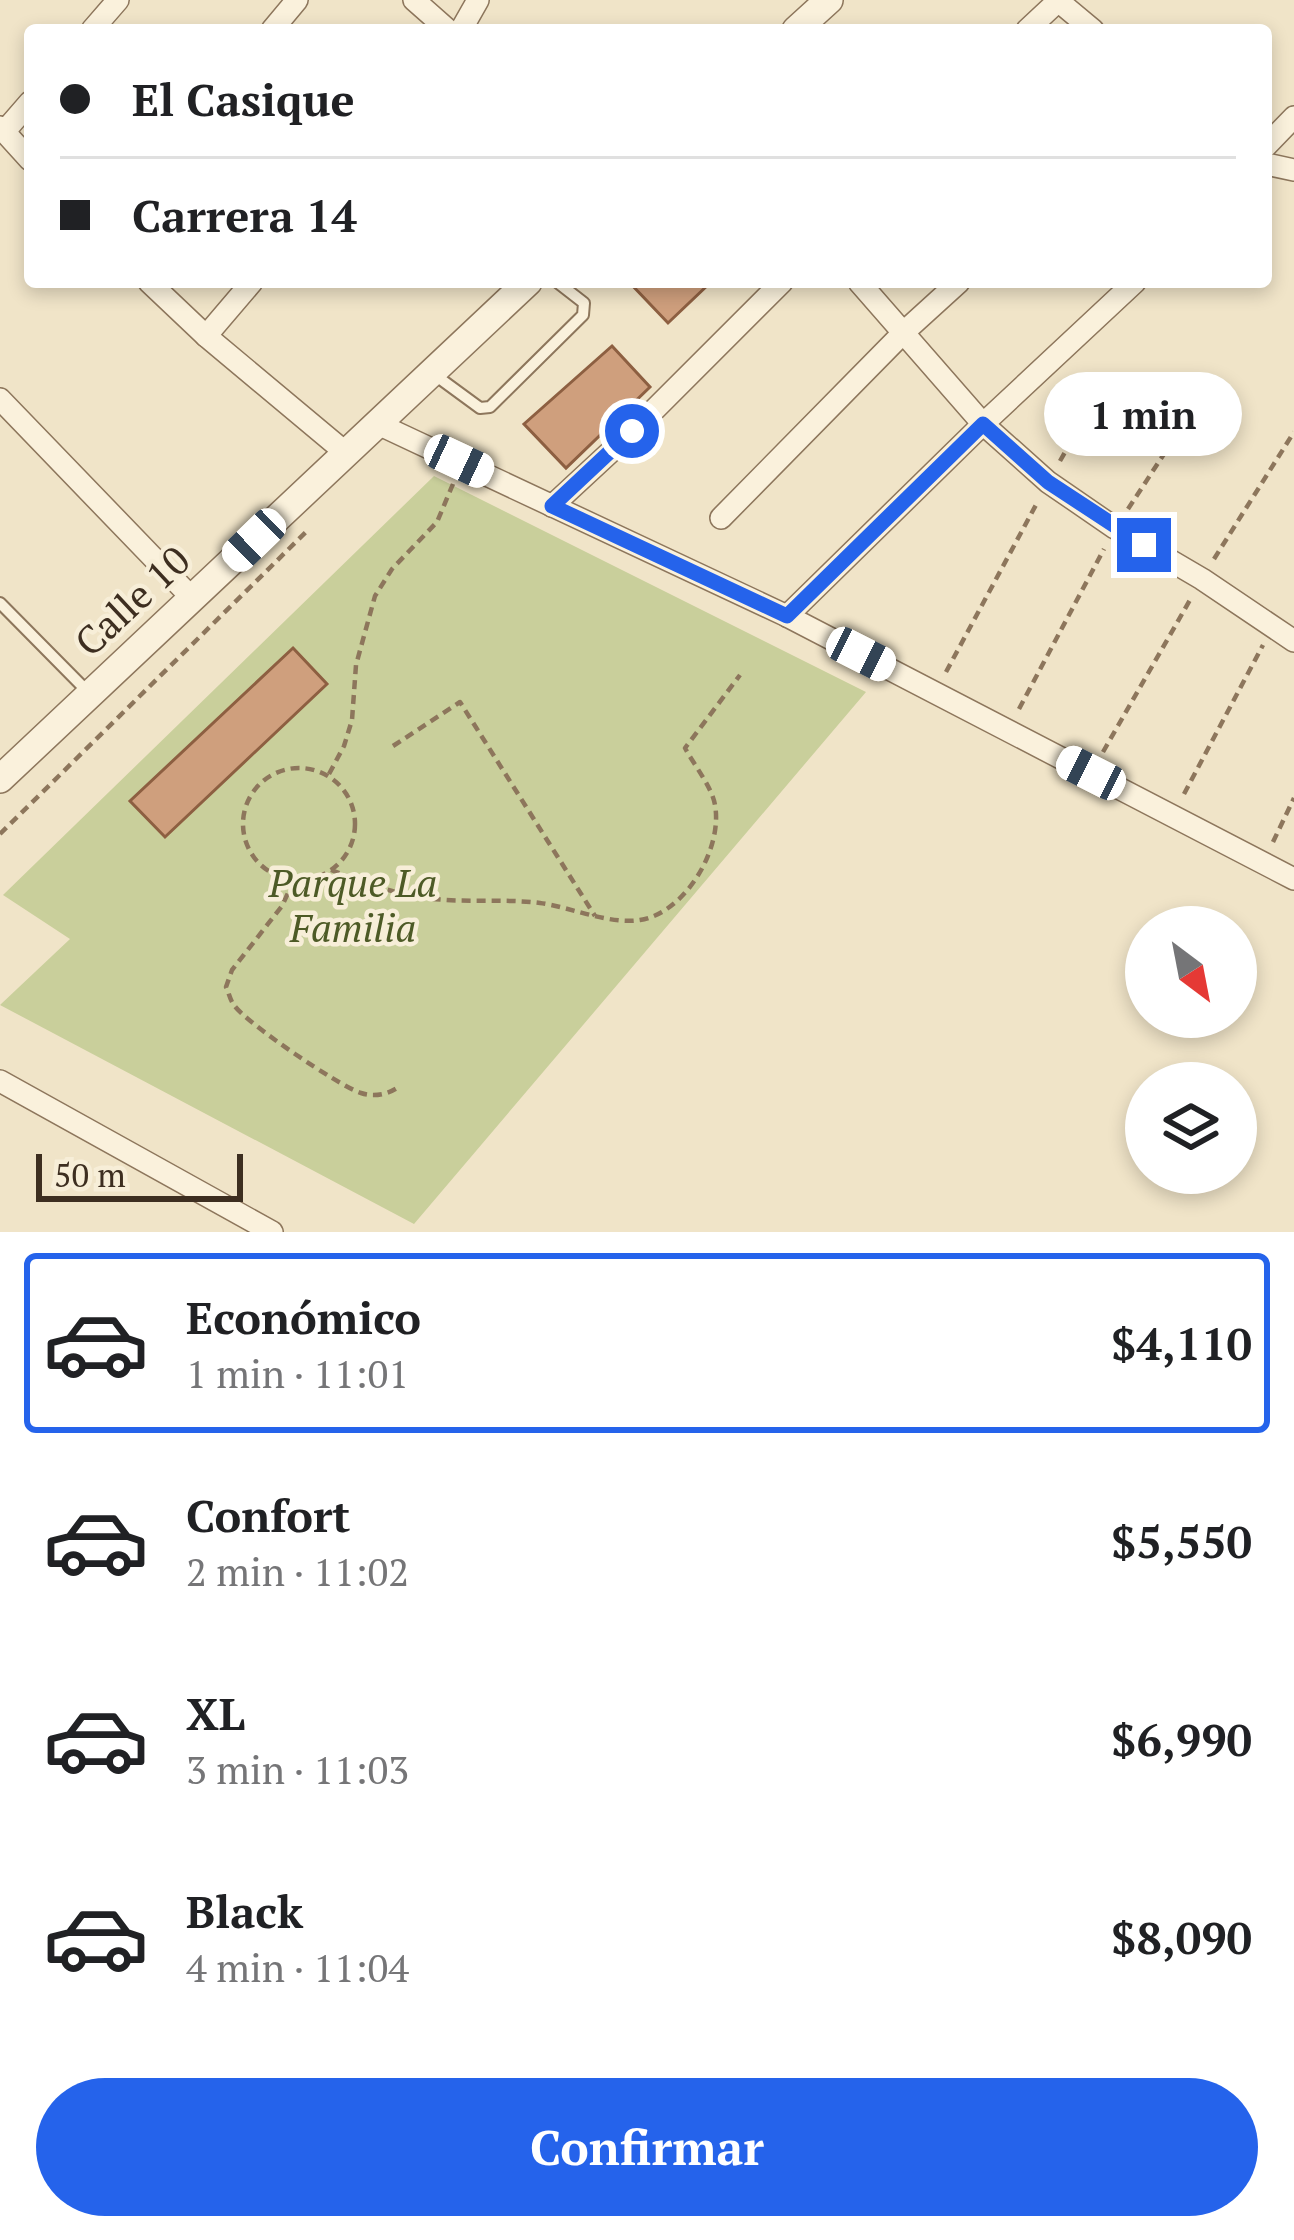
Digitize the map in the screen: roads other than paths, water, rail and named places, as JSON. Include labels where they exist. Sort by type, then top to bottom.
[{"type":"street","points":[[97,24],[118,0]]},
{"type":"street","points":[[277,24],[297,0]]},
{"type":"street","points":[[414,0],[441,24]]},
{"type":"street","points":[[1034,24],[1057,0],[1086,24]]},
{"type":"street","points":[[802,24],[825,1]]},
{"type":"street","points":[[24,108],[2,130],[24,154]]},
{"type":"street","points":[[1272,140],[1294,117]]},
{"type":"street","points":[[154,288],[346,453]]},
{"type":"street","points":[[206,336],[246,288]]},
{"type":"street","name":"Calle 10","points":[[0,779],[522,288]]},
{"type":"street","points":[[552,506],[776,288]]},
{"type":"street","points":[[865,288],[983,424],[1048,482],[1294,641]]},
{"type":"street","points":[[721,518],[952,288]]},
{"type":"street","points":[[787,616],[1129,288]]},
{"type":"street","points":[[0,398],[192,598]]},
{"type":"street","points":[[378,424],[787,616],[1294,879]]},
{"type":"street","points":[[0,1081],[272,1232]]},
{"type":"lane","points":[[432,373],[480,408],[490,407],[583,315],[584,303],[565,288]]},
{"type":"lane","points":[[0,603],[90,694]]},
{"type":"park label","name":"Parque La Familia","points":[[353,906]]}]
